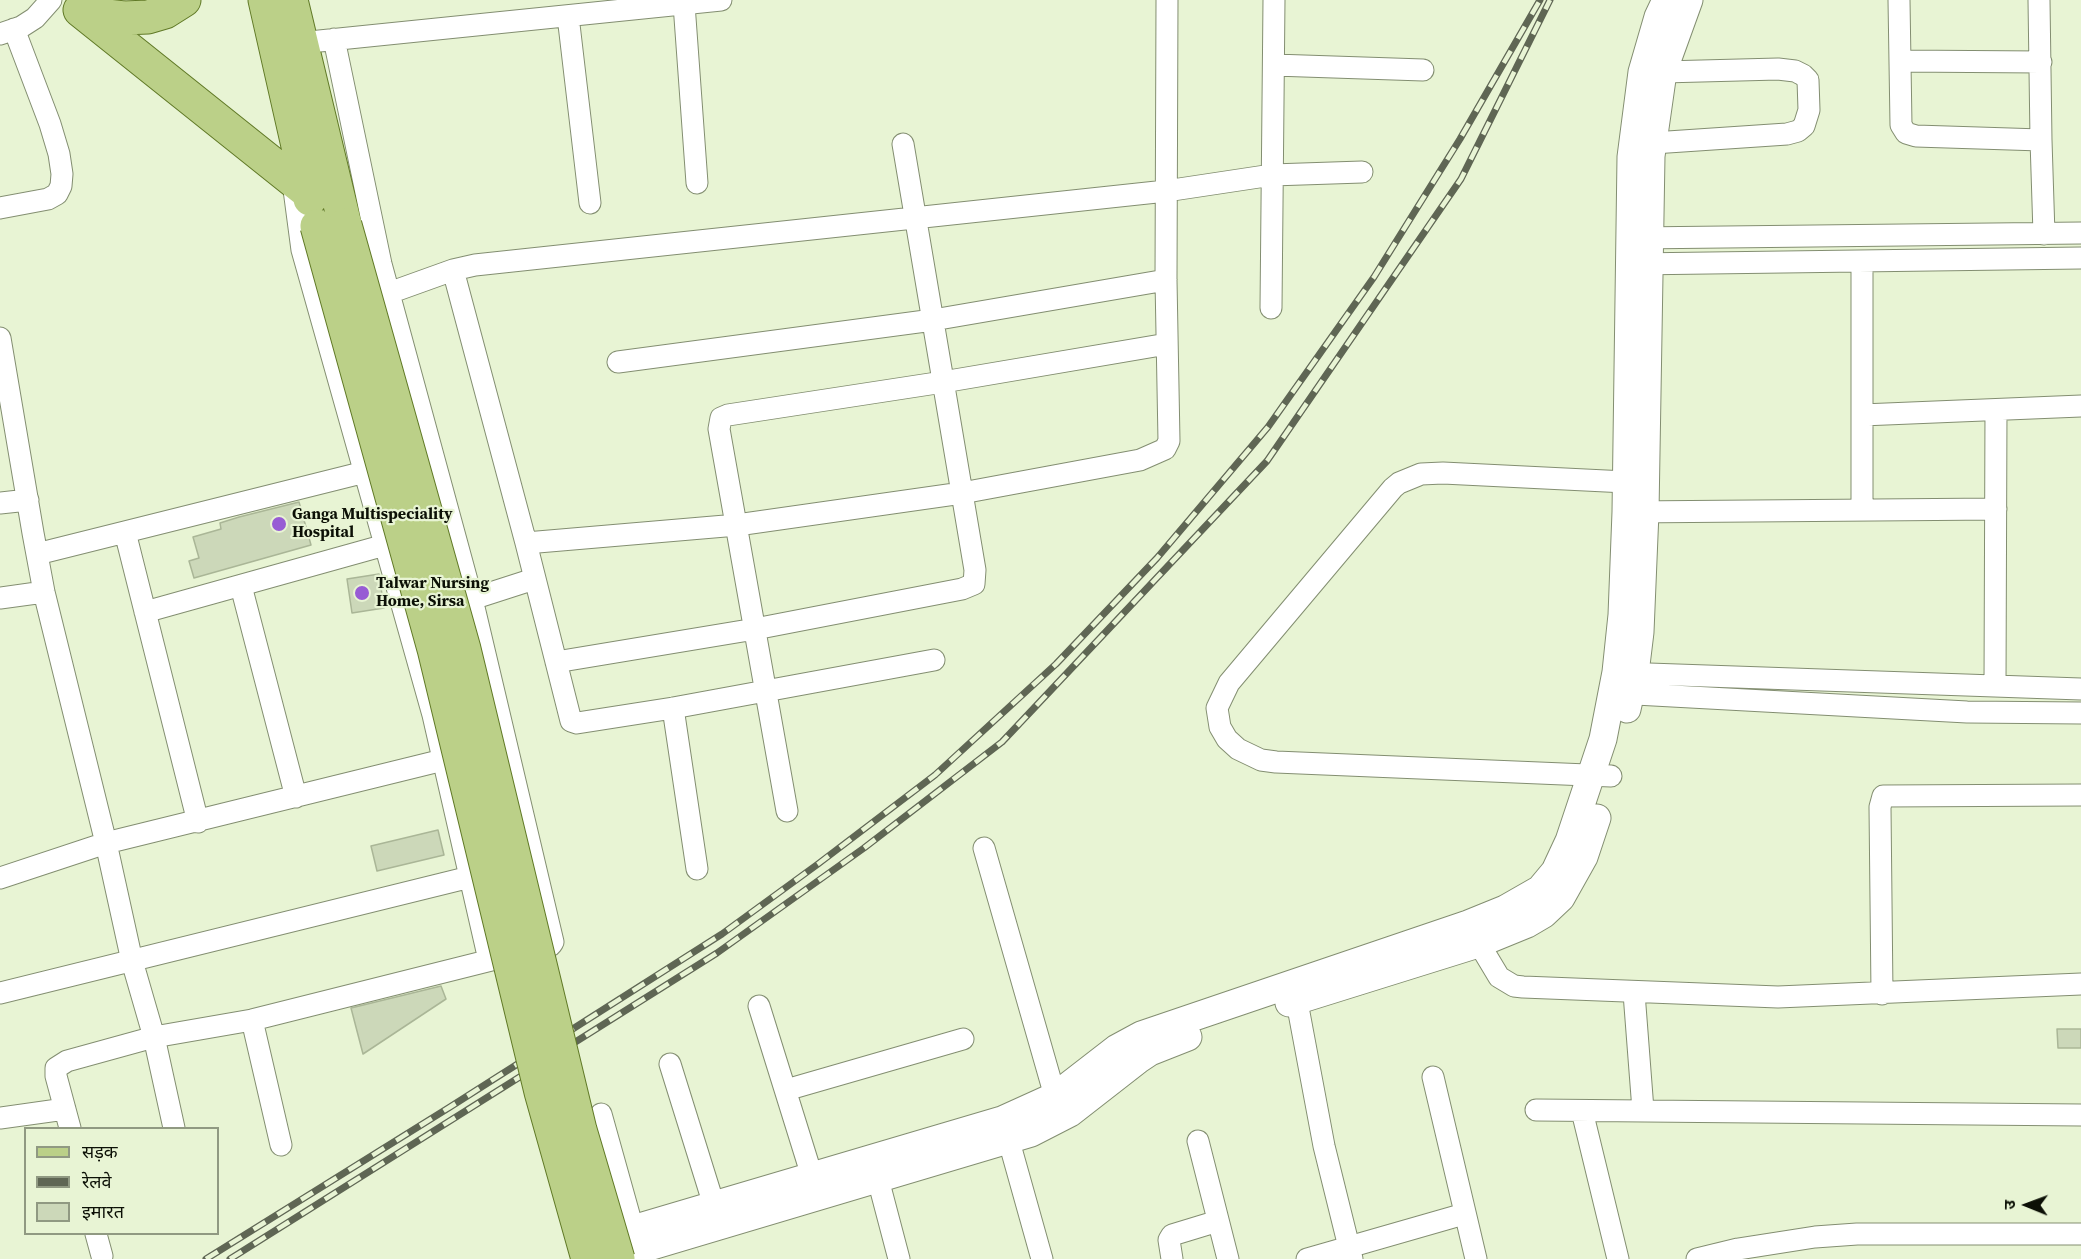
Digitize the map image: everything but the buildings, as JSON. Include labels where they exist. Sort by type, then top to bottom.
[{"type":"main road","points":[[64,3],[99,15],[124,18],[148,17],[165,12],[184,0]]},
{"type":"main road","points":[[265,0],[288,44],[541,1092],[588,1259]]},
{"type":"main road","points":[[291,0],[288,44],[301,187]]},
{"type":"main road","points":[[64,3],[301,187],[331,226],[464,649],[580,1130],[633,1250]]},
{"type":"street","points":[[288,44],[721,0]]},
{"type":"street","points":[[526,543],[737,525],[962,493],[1140,460],[1166,449],[1169,441],[1166,280],[1167,0]]},
{"type":"street","points":[[1272,308],[1274,0]]},
{"type":"street","points":[[579,1259],[577,1252],[580,1248],[642,1249],[717,1215],[1006,1130],[1117,1048],[1141,1035],[1295,992],[1473,934],[1527,924],[1544,914],[1561,898],[1584,857],[1623,683],[1640,632],[1635,512],[1640,251],[1631,157],[1642,72],[1658,17],[1666,0]]},
{"type":"street","points":[[1635,512],[1626,482],[1640,251],[1663,72],[1689,0]]},
{"type":"street","points":[[1899,0],[1901,124],[1906,133],[1916,136],[2041,140]]},
{"type":"street","points":[[2039,0],[2044,234]]},
{"type":"street","points":[[0,208],[48,199],[57,194],[61,186],[62,174],[50,124],[7,32],[64,3]]},
{"type":"street","points":[[684,4],[697,183]]},
{"type":"street","points":[[568,16],[590,204]]},
{"type":"street","points":[[0,1118],[67,1118],[56,1076],[56,1068],[62,1063],[154,1037],[252,1020],[551,945],[553,940],[472,598],[388,293],[334,39]]},
{"type":"street","points":[[1900,61],[2041,62]]},
{"type":"street","points":[[1274,65],[1423,70]]},
{"type":"street","points":[[1653,143],[1787,134],[1798,131],[1804,126],[1809,110],[1808,81],[1795,71],[1778,69],[1663,72]]},
{"type":"street","points":[[556,662],[755,629],[962,589],[974,584],[975,570],[903,144]]},
{"type":"street","points":[[388,293],[453,270],[475,265],[1166,191],[1272,175],[1362,172]]},
{"type":"street","points":[[301,187],[302,249],[433,715],[489,960]]},
{"type":"street","points":[[1640,251],[2081,233]]},
{"type":"street","points":[[1640,251],[1862,261],[2081,258]]},
{"type":"street","points":[[1862,261],[1862,510]]},
{"type":"street","points":[[453,270],[526,543],[569,719],[572,723],[674,708],[934,660]]},
{"type":"street","points":[[618,362],[933,320],[1166,280]]},
{"type":"street","points":[[0,338],[5,398],[28,500],[44,592],[106,843],[132,961],[154,1037],[174,1127]]},
{"type":"street","points":[[787,811],[719,429],[721,418],[728,415],[1167,344]]},
{"type":"street","points":[[1862,415],[2081,406]]},
{"type":"street","points":[[1995,686],[1996,410]]},
{"type":"street","points":[[37,554],[364,472]]},
{"type":"street","points":[[1601,776],[1261,760],[1238,749],[1227,739],[1220,727],[1217,708],[1220,697],[1229,683],[1399,483],[1421,474],[1443,473],[1626,482]]},
{"type":"street","points":[[0,503],[28,500]]},
{"type":"street","points":[[1635,512],[1996,509]]},
{"type":"street","points":[[125,532],[198,822]]},
{"type":"street","points":[[145,612],[385,545]]},
{"type":"street","points":[[472,598],[534,579]]},
{"type":"street","points":[[241,586],[297,797]]},
{"type":"street","points":[[0,597],[44,592]]},
{"type":"street","points":[[1623,683],[1995,686],[2081,689]]},
{"type":"street","points":[[1623,683],[1967,712],[2081,713]]},
{"type":"street","points":[[674,708],[697,870]]},
{"type":"street","points":[[2,872],[106,843],[443,760]]},
{"type":"street","points":[[1882,994],[1880,807],[1883,796],[2081,795]]},
{"type":"street","points":[[984,848],[1055,1096]]},
{"type":"street","points":[[0,993],[470,877]]},
{"type":"street","points":[[1473,934],[1499,977],[1514,986],[1634,993],[1778,997],[2081,984]]},
{"type":"street","points":[[1006,1130],[1031,1134],[1070,1113],[1150,1052],[1295,992]]},
{"type":"street","points":[[1295,992],[1324,1146],[1350,1253]]},
{"type":"street","points":[[1634,993],[1643,1110]]},
{"type":"street","points":[[759,1006],[815,1186]]},
{"type":"street","points":[[252,1020],[282,1145]]},
{"type":"street","points":[[786,1090],[963,1039]]},
{"type":"street","points":[[670,1064],[717,1215]]},
{"type":"street","points":[[1433,1077],[1476,1259]]},
{"type":"street","points":[[1536,1110],[2081,1115]]},
{"type":"street","points":[[1582,1111],[1618,1259]]},
{"type":"street","points":[[601,1114],[633,1250]]},
{"type":"street","points":[[1006,1130],[1042,1259]]},
{"type":"street","points":[[1198,1141],[1228,1259]]},
{"type":"street","points":[[876,1168],[899,1259]]},
{"type":"street","points":[[1307,1259],[1350,1253],[1464,1214]]},
{"type":"street","points":[[1172,1259],[1169,1240],[1172,1235],[1218,1221]]},
{"type":"street","points":[[1697,1259],[1749,1247],[1815,1237],[1857,1234],[2081,1234]]},
{"type":"street","points":[[97,1235],[102,1256]]},
{"type":"railway","points":[[206,1259],[722,934],[935,775],[1056,664],[1157,558],[1268,427],[1374,277],[1460,139],[1540,0]]},
{"type":"railway","points":[[230,1259],[717,953],[864,848],[1002,742],[1267,461],[1461,179],[1550,0]]},
{"type":"place","name":"Ganga Multispeciality Hospital","points":[[279,524]]},
{"type":"place","name":"Talwar Nursing Home, Sirsa","points":[[362,593]]}]
